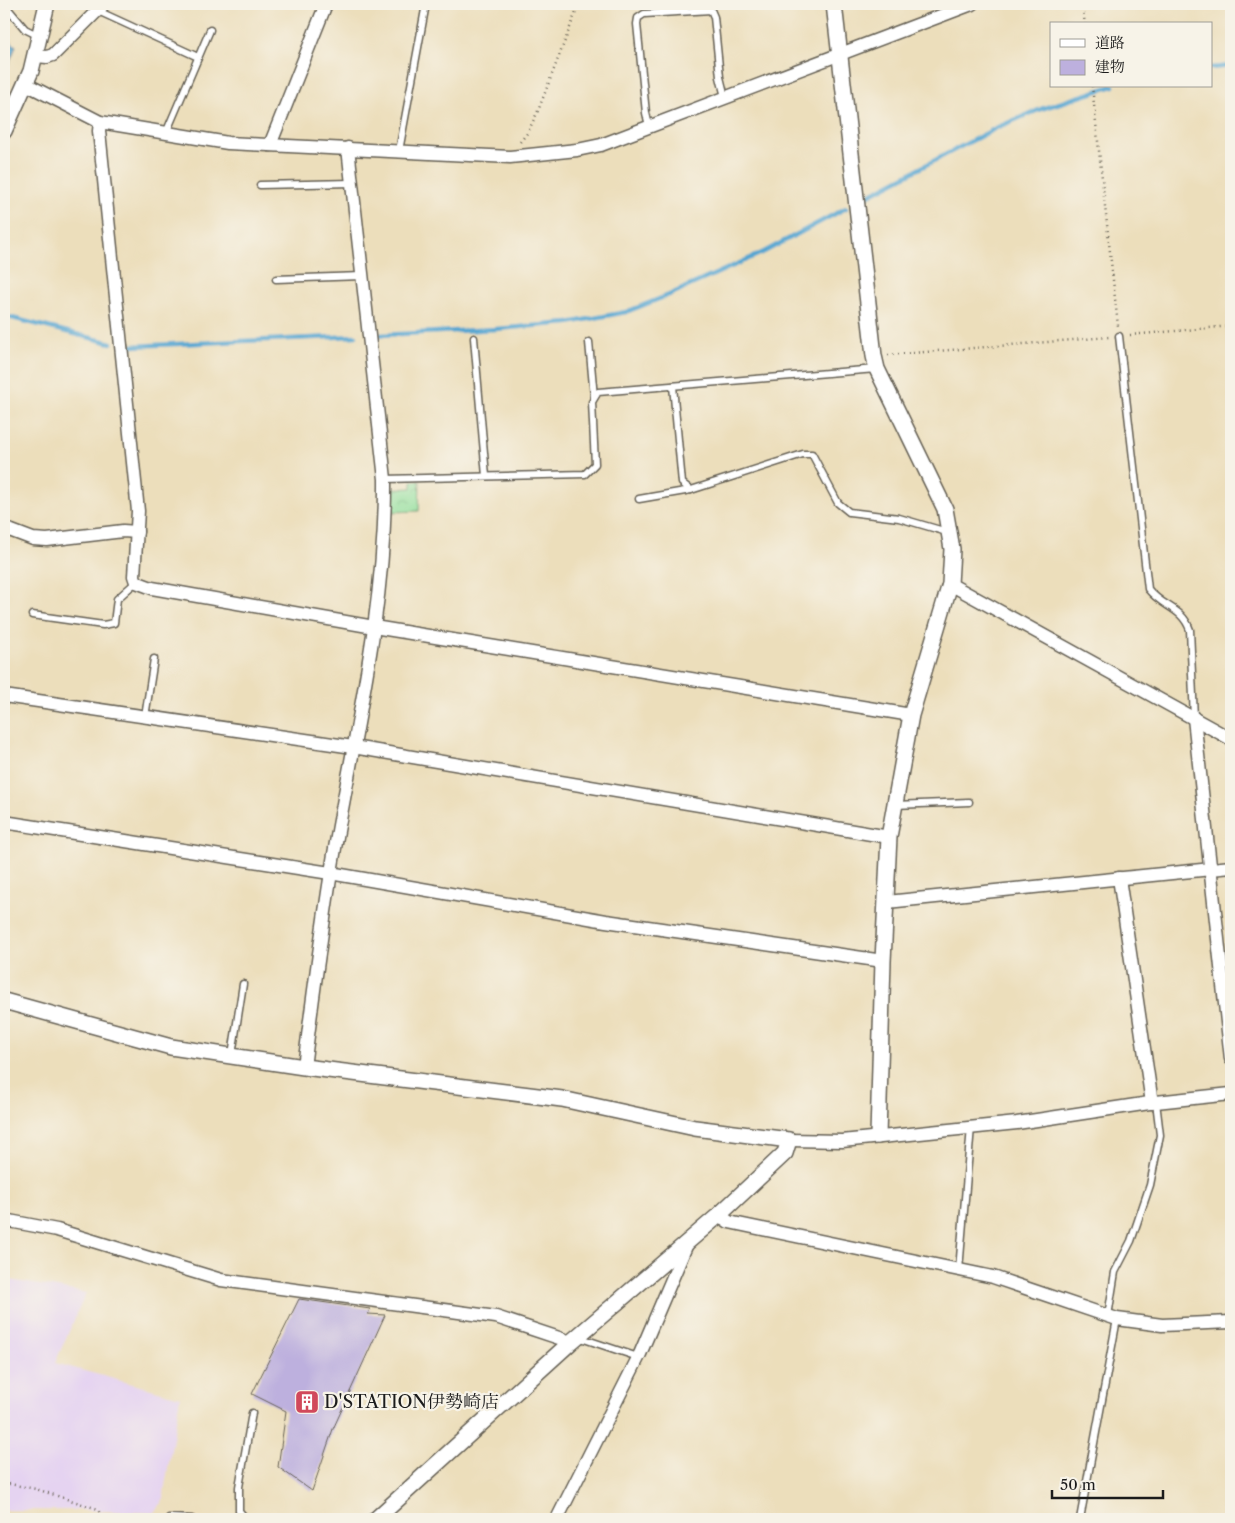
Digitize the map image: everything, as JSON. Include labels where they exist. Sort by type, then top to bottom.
[{"type":"street","points":[[4,131],[11,102],[26,84],[36,56],[47,4]]},
{"type":"street","points":[[270,145],[326,4]]},
{"type":"street","points":[[834,4],[875,362],[945,509],[952,549],[950,584],[911,715],[889,837],[878,1136]]},
{"type":"street","points":[[26,84],[100,122],[228,143],[517,156],[585,148],[840,55],[972,4]]},
{"type":"street","points":[[36,56],[47,57],[53,55],[101,7]]},
{"type":"street","points":[[100,122],[99,131],[138,511],[134,576],[136,582],[152,588],[374,627],[911,715]]},
{"type":"street","points":[[304,1067],[330,873],[374,627],[385,528],[384,479],[348,148]]},
{"type":"street","points":[[4,528],[33,539],[47,540],[123,531],[137,532]]},
{"type":"street","points":[[950,584],[1231,739]]},
{"type":"street","points":[[4,696],[353,747],[889,837]]},
{"type":"street","points":[[1194,718],[1210,869],[1226,967],[1231,1059]]},
{"type":"street","points":[[4,822],[330,873],[606,921],[851,958],[883,961]]},
{"type":"street","points":[[887,902],[1231,867]]},
{"type":"street","points":[[1119,878],[1154,1102]]},
{"type":"street","points":[[4,1001],[171,1047],[304,1067],[562,1099],[695,1128],[789,1140],[842,1141],[971,1127],[1154,1102],[1231,1094]]},
{"type":"street","points":[[376,1519],[574,1339],[719,1215],[785,1153],[789,1140]]},
{"type":"street","points":[[719,1215],[729,1222],[993,1277],[1112,1317],[1162,1325],[1231,1322]]},
{"type":"street","points":[[4,1220],[57,1230],[221,1280],[496,1317],[574,1339]]},
{"type":"street","points":[[557,1519],[638,1357],[687,1244]]},
{"type":"lane","points":[[4,4],[25,29],[40,37]]},
{"type":"lane","points":[[400,151],[426,4]]},
{"type":"lane","points":[[101,7],[198,57]]},
{"type":"lane","points":[[649,126],[637,24],[638,18],[644,14],[711,10],[714,17],[720,77],[725,97]]},
{"type":"lane","points":[[166,133],[210,30]]},
{"type":"lane","points":[[260,185],[352,183]]},
{"type":"lane","points":[[276,279],[362,276]]},
{"type":"lane","points":[[1119,336],[1148,589],[1156,598],[1186,618],[1188,624],[1194,718]]},
{"type":"lane","points":[[474,338],[486,476]]},
{"type":"lane","points":[[589,342],[594,398]]},
{"type":"lane","points":[[384,479],[585,474],[595,464],[592,402],[598,392],[673,386],[875,362]]},
{"type":"lane","points":[[673,386],[682,483],[691,490]]},
{"type":"lane","points":[[639,499],[691,490],[803,454],[812,454],[838,503],[849,512],[899,518],[949,532]]},
{"type":"lane","points":[[32,615],[104,625],[114,622],[117,599],[136,582]]},
{"type":"lane","points":[[145,716],[154,659]]},
{"type":"lane","points":[[895,805],[969,802]]},
{"type":"lane","points":[[232,1056],[243,984]]},
{"type":"lane","points":[[1080,1519],[1112,1317],[1115,1272],[1131,1241],[1150,1185],[1160,1135],[1154,1102]]},
{"type":"lane","points":[[958,1270],[971,1127]]},
{"type":"lane","points":[[574,1339],[638,1357]]},
{"type":"lane","points":[[246,1519],[239,1511],[240,1487],[252,1413]]},
{"type":"lane","points":[[170,1518],[192,1519]]},
{"type":"path","points":[[517,156],[520,142],[528,132],[538,111],[579,4]]},
{"type":"path","points":[[1082,4],[1085,22]]},
{"type":"path","points":[[1092,88],[1119,336]]},
{"type":"path","points":[[875,362],[1231,326]]},
{"type":"path","points":[[4,1483],[36,1489],[98,1509],[102,1519]]},
{"type":"shaded area","points":[[4,1279],[86,1293],[55,1363],[180,1397],[162,1503],[153,1513],[83,1510],[4,1510]]},
{"type":"green space","points":[[412,481],[420,481],[419,511],[390,512],[391,489],[412,488]]},
{"type":"water","points":[[4,34],[16,46],[4,76]]},
{"type":"building","name":"D'STATION伊勢崎店","points":[[299,1299],[370,1309],[368,1314],[385,1315],[333,1429],[312,1491],[278,1467],[286,1411],[252,1394]]},
{"type":"waterway","points":[[1212,68],[1231,66]]},
{"type":"waterway","points":[[867,196],[998,127],[1041,109],[1107,88]]},
{"type":"waterway","points":[[381,335],[568,323],[626,312],[669,295],[764,252],[846,208]]},
{"type":"waterway","points":[[4,316],[111,343]]},
{"type":"waterway","points":[[132,346],[356,336]]},
{"type":"place","name":"D'STATION伊勢崎店","points":[[307,1402]]}]
